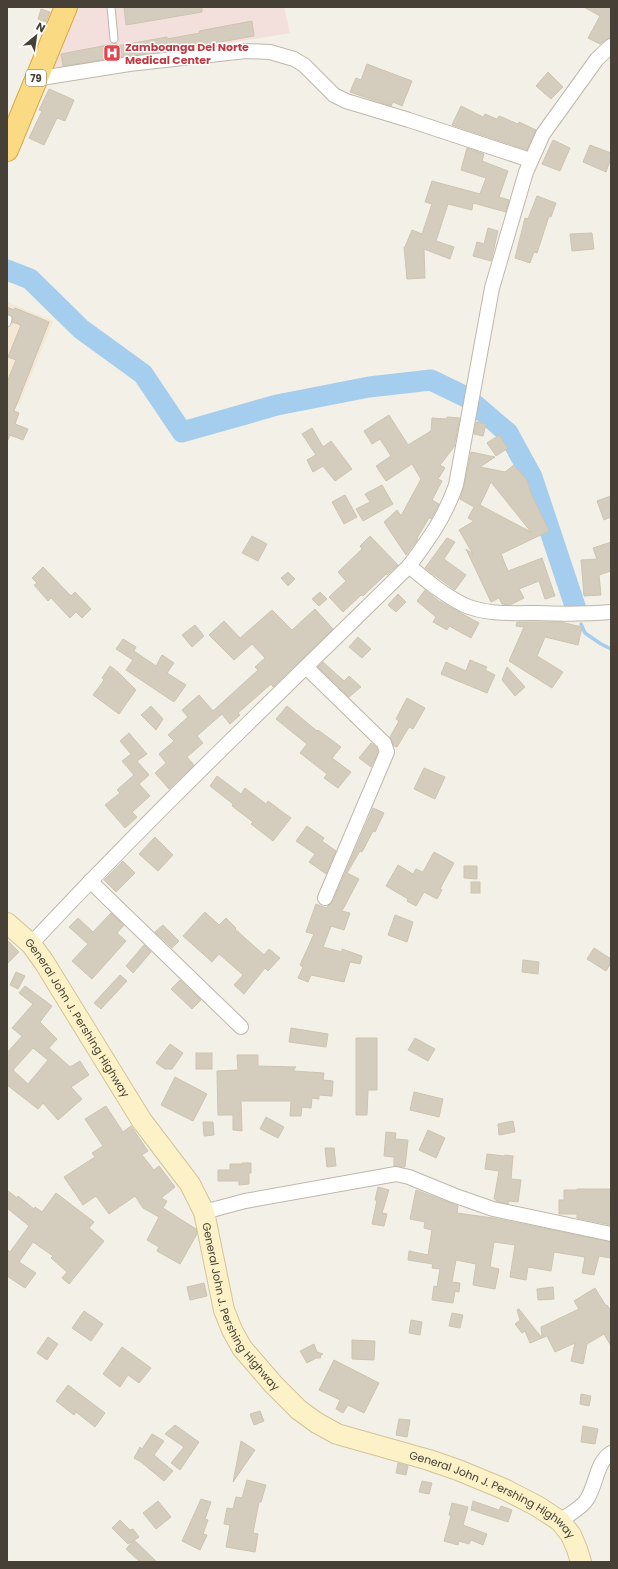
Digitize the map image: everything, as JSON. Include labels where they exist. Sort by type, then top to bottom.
[{"type":"highway","name":"79","points":[[7,150],[64,8]]},
{"type":"main road","name":"General John J. Pershing Highway","points":[[7,923],[30,944],[44,962],[142,1121],[190,1184],[204,1212],[224,1310],[232,1330],[242,1348],[273,1384],[299,1410],[317,1423],[337,1434],[429,1460],[504,1489],[537,1506],[560,1521],[571,1534],[581,1562]]},
{"type":"street","points":[[30,944],[90,881],[409,566],[434,531],[448,506],[456,485],[492,288],[530,160],[543,134],[597,59],[611,46]]},
{"type":"street","points":[[35,79],[129,64],[246,51],[270,52],[294,59],[304,65],[334,95],[346,101],[530,160]]},
{"type":"street","points":[[409,566],[449,597],[466,606],[481,610],[505,613],[588,614],[611,612]]},
{"type":"street","points":[[306,667],[384,743],[386,749],[325,898]]},
{"type":"street","points":[[90,881],[241,1026]]},
{"type":"street","points":[[204,1212],[245,1201],[396,1174],[409,1177],[493,1209],[611,1234]]},
{"type":"street","points":[[560,1521],[584,1503],[589,1495],[601,1463],[605,1456],[611,1453]]},
{"type":"lane","points":[[111,7],[114,39]]},
{"type":"shaded area","name":"Zamboanga Del Norte Medical Center","points":[[75,7],[284,7],[290,33],[47,73]]},
{"type":"shaded area","points":[[7,302],[53,321],[19,405],[7,401]]},
{"type":"building","points":[[124,7],[202,7],[202,12],[126,25]]},
{"type":"building","points":[[584,7],[611,7],[611,38],[600,44],[588,38],[600,16]]},
{"type":"building","points":[[41,9],[50,12],[46,22],[38,19]]},
{"type":"building","points":[[252,21],[254,36],[175,50],[63,66],[61,54],[116,43],[117,46],[167,37],[167,39]]},
{"type":"building","points":[[367,64],[412,81],[402,106],[393,102],[391,106],[350,92],[356,78],[361,80]]},
{"type":"building","points":[[548,72],[563,87],[551,99],[536,86]]},
{"type":"building","points":[[49,89],[74,100],[65,121],[57,118],[44,145],[29,138],[42,111],[39,110]]},
{"type":"building","points":[[461,106],[483,117],[485,114],[497,119],[499,116],[518,124],[519,122],[536,130],[527,150],[452,125]]},
{"type":"building","points":[[553,140],[570,148],[560,171],[542,164]]},
{"type":"building","points":[[590,145],[611,153],[611,158],[606,172],[583,162]]},
{"type":"building","points":[[467,148],[484,154],[482,161],[508,171],[499,197],[509,200],[506,212],[473,203],[472,210],[448,204],[436,241],[454,247],[450,259],[424,249],[425,278],[407,279],[404,247],[412,230],[422,234],[432,204],[425,202],[432,181],[480,194],[486,178],[461,170]]},
{"type":"building","points":[[537,196],[556,203],[551,217],[549,216],[537,253],[534,252],[530,263],[515,258],[525,218],[528,219]]},
{"type":"building","points":[[488,228],[498,231],[491,261],[473,256],[477,242],[484,244]]},
{"type":"building","points":[[592,233],[594,249],[572,251],[570,234]]},
{"type":"building","points":[[7,307],[14,310],[15,308],[49,322],[14,411],[19,413],[15,424],[28,429],[23,440],[10,435],[7,442],[7,382],[16,360],[8,357],[21,325],[12,322],[12,316],[7,314]]},
{"type":"building","points":[[389,415],[408,445],[431,431],[432,418],[460,418],[454,447],[440,465],[445,468],[438,479],[442,481],[432,500],[439,504],[431,519],[429,518],[417,538],[418,539],[406,555],[384,522],[397,510],[401,516],[421,479],[412,464],[386,481],[376,466],[391,456],[380,439],[372,444],[364,431]]},
{"type":"building","points":[[476,422],[486,424],[483,436],[474,434]]},
{"type":"building","points":[[312,428],[323,447],[331,441],[352,469],[335,481],[323,466],[313,472],[307,460],[316,455],[302,434]]},
{"type":"building","points":[[499,435],[508,448],[496,456],[487,443]]},
{"type":"building","points":[[471,452],[495,457],[480,467],[505,472],[514,465],[527,480],[531,493],[549,531],[501,554],[508,571],[542,558],[555,596],[545,599],[539,581],[519,589],[524,598],[514,603],[509,605],[502,604],[499,598],[491,602],[466,549],[473,554],[459,530],[474,521],[468,518],[474,507],[460,499]],"holes":[[[491,482],[531,532],[480,505]]]},
{"type":"building","points":[[382,485],[393,504],[363,521],[356,509],[370,502],[365,494]]},
{"type":"building","points":[[345,495],[357,517],[344,524],[332,502]]},
{"type":"building","points":[[611,496],[611,517],[604,520],[597,501]]},
{"type":"building","points":[[252,536],[267,544],[258,561],[242,553]]},
{"type":"building","points":[[370,536],[398,565],[387,575],[386,574],[363,596],[361,595],[343,612],[329,597],[346,581],[338,572],[362,549],[360,546]]},
{"type":"building","points":[[447,538],[455,542],[444,559],[466,575],[455,590],[425,568]]},
{"type":"building","points":[[611,542],[611,571],[599,575],[601,595],[584,596],[581,560],[597,559],[593,548]]},
{"type":"building","points":[[43,567],[71,596],[75,592],[91,609],[82,618],[76,612],[70,618],[51,598],[48,601],[34,585],[37,583],[32,578]]},
{"type":"building","points":[[288,572],[295,579],[288,586],[281,578]]},
{"type":"building","points":[[425,590],[439,601],[479,623],[471,638],[449,626],[447,630],[433,622],[436,617],[417,601]]},
{"type":"building","points":[[320,592],[327,599],[319,606],[312,599]]},
{"type":"building","points":[[398,594],[406,602],[396,612],[388,605]]},
{"type":"building","points":[[315,609],[333,629],[273,687],[271,684],[238,713],[240,715],[230,724],[222,714],[197,736],[203,743],[187,757],[194,765],[169,789],[155,773],[166,763],[159,754],[174,741],[168,735],[188,717],[182,710],[199,695],[213,711],[258,670],[255,667],[265,658],[252,644],[234,660],[209,635],[224,621],[240,638],[272,610],[292,630]]},
{"type":"building","points":[[517,622],[561,622],[582,627],[578,645],[545,637],[537,656],[563,672],[552,688],[509,661],[524,627],[516,626]]},
{"type":"building","points":[[195,625],[204,636],[192,647],[182,635]]},
{"type":"building","points":[[358,637],[371,649],[362,658],[349,647]]},
{"type":"building","points":[[123,639],[136,647],[134,651],[156,666],[162,655],[174,663],[167,673],[186,685],[174,702],[126,670],[133,660],[116,649]]},
{"type":"building","points":[[470,660],[487,667],[485,670],[495,675],[487,693],[441,674],[446,662],[466,671]]},
{"type":"building","points":[[323,662],[344,681],[349,676],[361,687],[349,697],[318,667]]},
{"type":"building","points":[[110,666],[136,690],[119,714],[93,695],[104,680],[102,678]]},
{"type":"building","points":[[507,667],[525,687],[515,696],[502,680]]},
{"type":"building","points":[[407,698],[425,708],[413,729],[409,727],[397,747],[394,746],[390,737],[399,721],[396,719]]},
{"type":"building","points":[[151,706],[163,719],[156,730],[141,715]]},
{"type":"building","points":[[287,706],[317,731],[318,730],[341,747],[332,758],[351,772],[338,788],[324,778],[327,774],[300,753],[307,744],[276,719]]},
{"type":"building","points":[[129,733],[147,754],[137,761],[149,775],[139,784],[150,796],[132,812],[137,817],[125,828],[105,805],[120,793],[117,790],[134,775],[122,761],[131,754],[120,741]]},
{"type":"building","points":[[371,743],[377,748],[378,752],[371,767],[359,758]]},
{"type":"building","points":[[424,768],[445,777],[435,799],[414,789]]},
{"type":"building","points":[[217,776],[241,794],[245,788],[266,804],[268,801],[291,818],[273,841],[251,824],[253,822],[232,806],[233,804],[210,786]]},
{"type":"building","points":[[373,808],[384,813],[375,832],[373,831],[362,852],[360,851],[347,873],[359,879],[342,911],[350,913],[344,930],[331,926],[323,947],[342,952],[342,949],[362,956],[360,964],[350,962],[344,982],[311,975],[308,982],[298,978],[303,967],[300,965],[314,934],[306,932],[316,904],[326,908],[333,901]]},
{"type":"building","points":[[307,826],[324,838],[322,841],[336,851],[326,874],[309,862],[315,854],[296,841]]},
{"type":"building","points":[[155,837],[173,855],[158,871],[139,854]]},
{"type":"building","points":[[434,852],[454,863],[440,889],[442,890],[437,899],[424,892],[416,906],[407,901],[408,899],[386,886],[398,865],[413,874],[416,869],[423,872]]},
{"type":"building","points":[[123,861],[135,873],[116,892],[104,880]]},
{"type":"building","points":[[464,866],[477,866],[477,879],[464,878]]},
{"type":"building","points":[[471,882],[480,882],[480,893],[471,893]]},
{"type":"building","points":[[205,912],[219,925],[226,918],[236,928],[235,929],[264,955],[269,949],[280,958],[268,971],[265,968],[244,994],[234,985],[243,975],[242,974],[219,954],[212,962],[183,936]]},
{"type":"building","points":[[111,913],[124,925],[117,933],[126,941],[92,979],[72,961],[88,944],[69,927],[78,918],[93,932]]},
{"type":"building","points":[[395,915],[413,922],[407,942],[388,935]]},
{"type":"building","points":[[163,925],[179,941],[172,948],[155,932]]},
{"type":"building","points":[[7,940],[19,952],[7,964]]},
{"type":"building","points":[[144,945],[151,952],[133,973],[126,966]]},
{"type":"building","points":[[594,948],[611,959],[611,963],[606,971],[587,959]]},
{"type":"building","points":[[523,960],[539,962],[538,974],[522,972]]},
{"type":"building","points":[[16,972],[25,976],[18,989],[10,985]]},
{"type":"building","points":[[120,975],[127,981],[101,1009],[94,1003]]},
{"type":"building","points":[[180,980],[201,1000],[192,1009],[171,989]]},
{"type":"building","points":[[25,986],[52,1006],[40,1022],[57,1039],[49,1048],[70,1067],[80,1061],[89,1075],[71,1087],[82,1099],[58,1120],[43,1103],[38,1109],[7,1085],[7,1053],[22,1036],[12,1028],[33,1004],[19,993]],"holes":[[[33,1048],[48,1060],[28,1084],[13,1070]]]},
{"type":"building","points":[[291,1028],[328,1034],[326,1047],[289,1042]]},
{"type":"building","points":[[356,1038],[377,1038],[377,1090],[368,1090],[367,1115],[356,1115]]},
{"type":"building","points":[[415,1038],[435,1049],[428,1061],[408,1050]]},
{"type":"building","points":[[170,1044],[183,1053],[172,1069],[165,1069],[156,1063]]},
{"type":"building","points":[[196,1053],[212,1053],[212,1069],[196,1069]]},
{"type":"building","points":[[237,1055],[258,1055],[258,1066],[296,1067],[293,1071],[324,1073],[323,1080],[333,1081],[332,1096],[319,1095],[319,1099],[312,1098],[311,1108],[302,1107],[301,1116],[290,1116],[291,1101],[241,1101],[242,1131],[233,1130],[233,1115],[218,1115],[217,1071],[238,1070]]},
{"type":"building","points":[[175,1077],[207,1094],[193,1121],[161,1105]]},
{"type":"building","points":[[414,1092],[443,1099],[439,1117],[410,1110]]},
{"type":"building","points":[[106,1106],[123,1132],[131,1126],[148,1151],[142,1155],[154,1170],[159,1166],[175,1187],[161,1198],[167,1201],[163,1208],[196,1229],[197,1234],[180,1264],[157,1251],[159,1247],[147,1240],[159,1217],[143,1208],[135,1196],[109,1214],[96,1196],[83,1205],[64,1177],[95,1157],[92,1153],[103,1146],[85,1119]]},
{"type":"building","points":[[266,1117],[284,1127],[278,1138],[260,1129]]},
{"type":"building","points":[[513,1121],[515,1132],[499,1135],[498,1124]]},
{"type":"building","points":[[203,1122],[213,1122],[214,1135],[204,1136]]},
{"type":"building","points":[[428,1130],[445,1138],[436,1158],[419,1150]]},
{"type":"building","points":[[386,1132],[396,1133],[395,1139],[408,1140],[405,1167],[394,1166],[394,1157],[384,1156]]},
{"type":"building","points":[[325,1148],[334,1148],[336,1166],[327,1167]]},
{"type":"building","points":[[487,1154],[513,1156],[511,1179],[521,1180],[518,1202],[509,1201],[508,1204],[496,1201],[496,1199],[494,1199],[499,1171],[485,1169]]},
{"type":"building","points":[[242,1163],[251,1163],[249,1184],[239,1185],[239,1181],[218,1181],[218,1170],[230,1170],[230,1164],[241,1165]]},
{"type":"building","points":[[378,1187],[389,1190],[382,1213],[387,1214],[384,1226],[372,1224]]},
{"type":"building","points":[[611,1189],[611,1225],[577,1218],[577,1214],[559,1214],[559,1200],[564,1200],[564,1190]]},
{"type":"building","points":[[7,1190],[17,1198],[18,1196],[34,1209],[35,1207],[42,1212],[56,1193],[94,1222],[89,1228],[104,1241],[69,1284],[62,1278],[67,1272],[51,1258],[53,1256],[33,1242],[19,1262],[36,1273],[25,1288],[7,1276],[7,1249],[10,1252],[29,1226],[7,1208]]},
{"type":"building","points":[[416,1190],[458,1206],[457,1213],[493,1218],[611,1242],[611,1258],[599,1256],[594,1275],[582,1273],[585,1257],[554,1252],[551,1271],[528,1267],[526,1280],[510,1277],[515,1245],[494,1242],[490,1267],[499,1269],[495,1289],[473,1285],[476,1264],[456,1260],[452,1282],[460,1283],[459,1292],[455,1291],[453,1303],[432,1300],[434,1286],[437,1287],[440,1269],[432,1268],[433,1264],[408,1260],[409,1251],[428,1255],[432,1230],[424,1228],[425,1222],[410,1219]]},
{"type":"building","points":[[204,1283],[207,1296],[190,1300],[187,1287]]},
{"type":"building","points":[[553,1287],[554,1299],[538,1300],[537,1289]]},
{"type":"building","points":[[595,1288],[606,1306],[607,1305],[611,1311],[611,1346],[604,1334],[587,1344],[583,1364],[571,1361],[575,1343],[555,1352],[547,1336],[542,1338],[541,1327],[579,1309],[574,1301]]},
{"type":"building","points":[[519,1309],[542,1338],[530,1343],[525,1331],[522,1333],[515,1324],[520,1320],[517,1310]]},
{"type":"building","points":[[84,1311],[103,1324],[91,1341],[72,1328]]},
{"type":"building","points":[[452,1313],[463,1315],[460,1328],[449,1326]]},
{"type":"building","points":[[411,1320],[422,1322],[420,1335],[409,1333]]},
{"type":"building","points":[[48,1337],[58,1344],[47,1360],[37,1353]]},
{"type":"building","points":[[352,1340],[375,1341],[374,1360],[352,1359]]},
{"type":"building","points":[[314,1344],[317,1352],[323,1354],[320,1356],[321,1358],[316,1358],[307,1363],[300,1351]]},
{"type":"building","points":[[122,1347],[151,1368],[139,1383],[128,1375],[120,1387],[103,1374]]},
{"type":"building","points":[[334,1360],[379,1383],[364,1413],[348,1405],[343,1413],[336,1409],[340,1400],[319,1390]]},
{"type":"building","points":[[68,1385],[105,1413],[95,1427],[76,1412],[74,1415],[56,1401]]},
{"type":"building","points":[[581,1394],[591,1396],[589,1406],[580,1404]]},
{"type":"building","points":[[260,1411],[264,1421],[254,1425],[250,1414]]},
{"type":"building","points":[[399,1419],[410,1420],[407,1437],[396,1435]]},
{"type":"building","points":[[175,1425],[199,1442],[180,1470],[171,1463],[184,1447],[165,1434]]},
{"type":"building","points":[[583,1426],[598,1429],[595,1444],[581,1442]]},
{"type":"building","points":[[152,1434],[164,1441],[154,1455],[173,1471],[164,1481],[134,1458],[140,1447],[142,1449]]},
{"type":"building","points":[[241,1441],[255,1450],[233,1482]]},
{"type":"building","points":[[398,1463],[408,1466],[406,1475],[396,1473]]},
{"type":"building","points":[[247,1480],[266,1485],[261,1502],[259,1502],[253,1533],[258,1534],[255,1552],[226,1547],[230,1525],[224,1524],[227,1508],[233,1509],[236,1497],[242,1498]]},
{"type":"building","points":[[422,1481],[432,1483],[429,1494],[419,1492]]},
{"type":"building","points":[[201,1499],[211,1502],[205,1519],[208,1520],[203,1534],[207,1535],[200,1550],[182,1541]]},
{"type":"building","points":[[158,1501],[171,1517],[156,1529],[143,1513]]},
{"type":"building","points":[[473,1501],[499,1510],[501,1506],[512,1510],[508,1522],[471,1510]]},
{"type":"building","points":[[452,1503],[468,1507],[463,1525],[487,1534],[483,1545],[471,1540],[469,1544],[459,1541],[458,1545],[444,1541],[451,1516],[449,1515]]},
{"type":"building","points":[[120,1520],[130,1530],[133,1529],[139,1537],[128,1544],[112,1528]]},
{"type":"building","points":[[134,1540],[157,1562],[140,1562],[126,1549]]},
{"type":"waterway","points":[[7,270],[30,279],[81,329],[143,374],[182,432],[277,405],[369,387],[431,380],[466,397]]},
{"type":"waterway","points":[[474,404],[508,433],[532,477],[576,609]]},
{"type":"waterway","points":[[581,624],[585,633],[611,649]]},
{"type":"place","name":"Zamboanga Del Norte Medical Center","points":[[112,53]]}]
